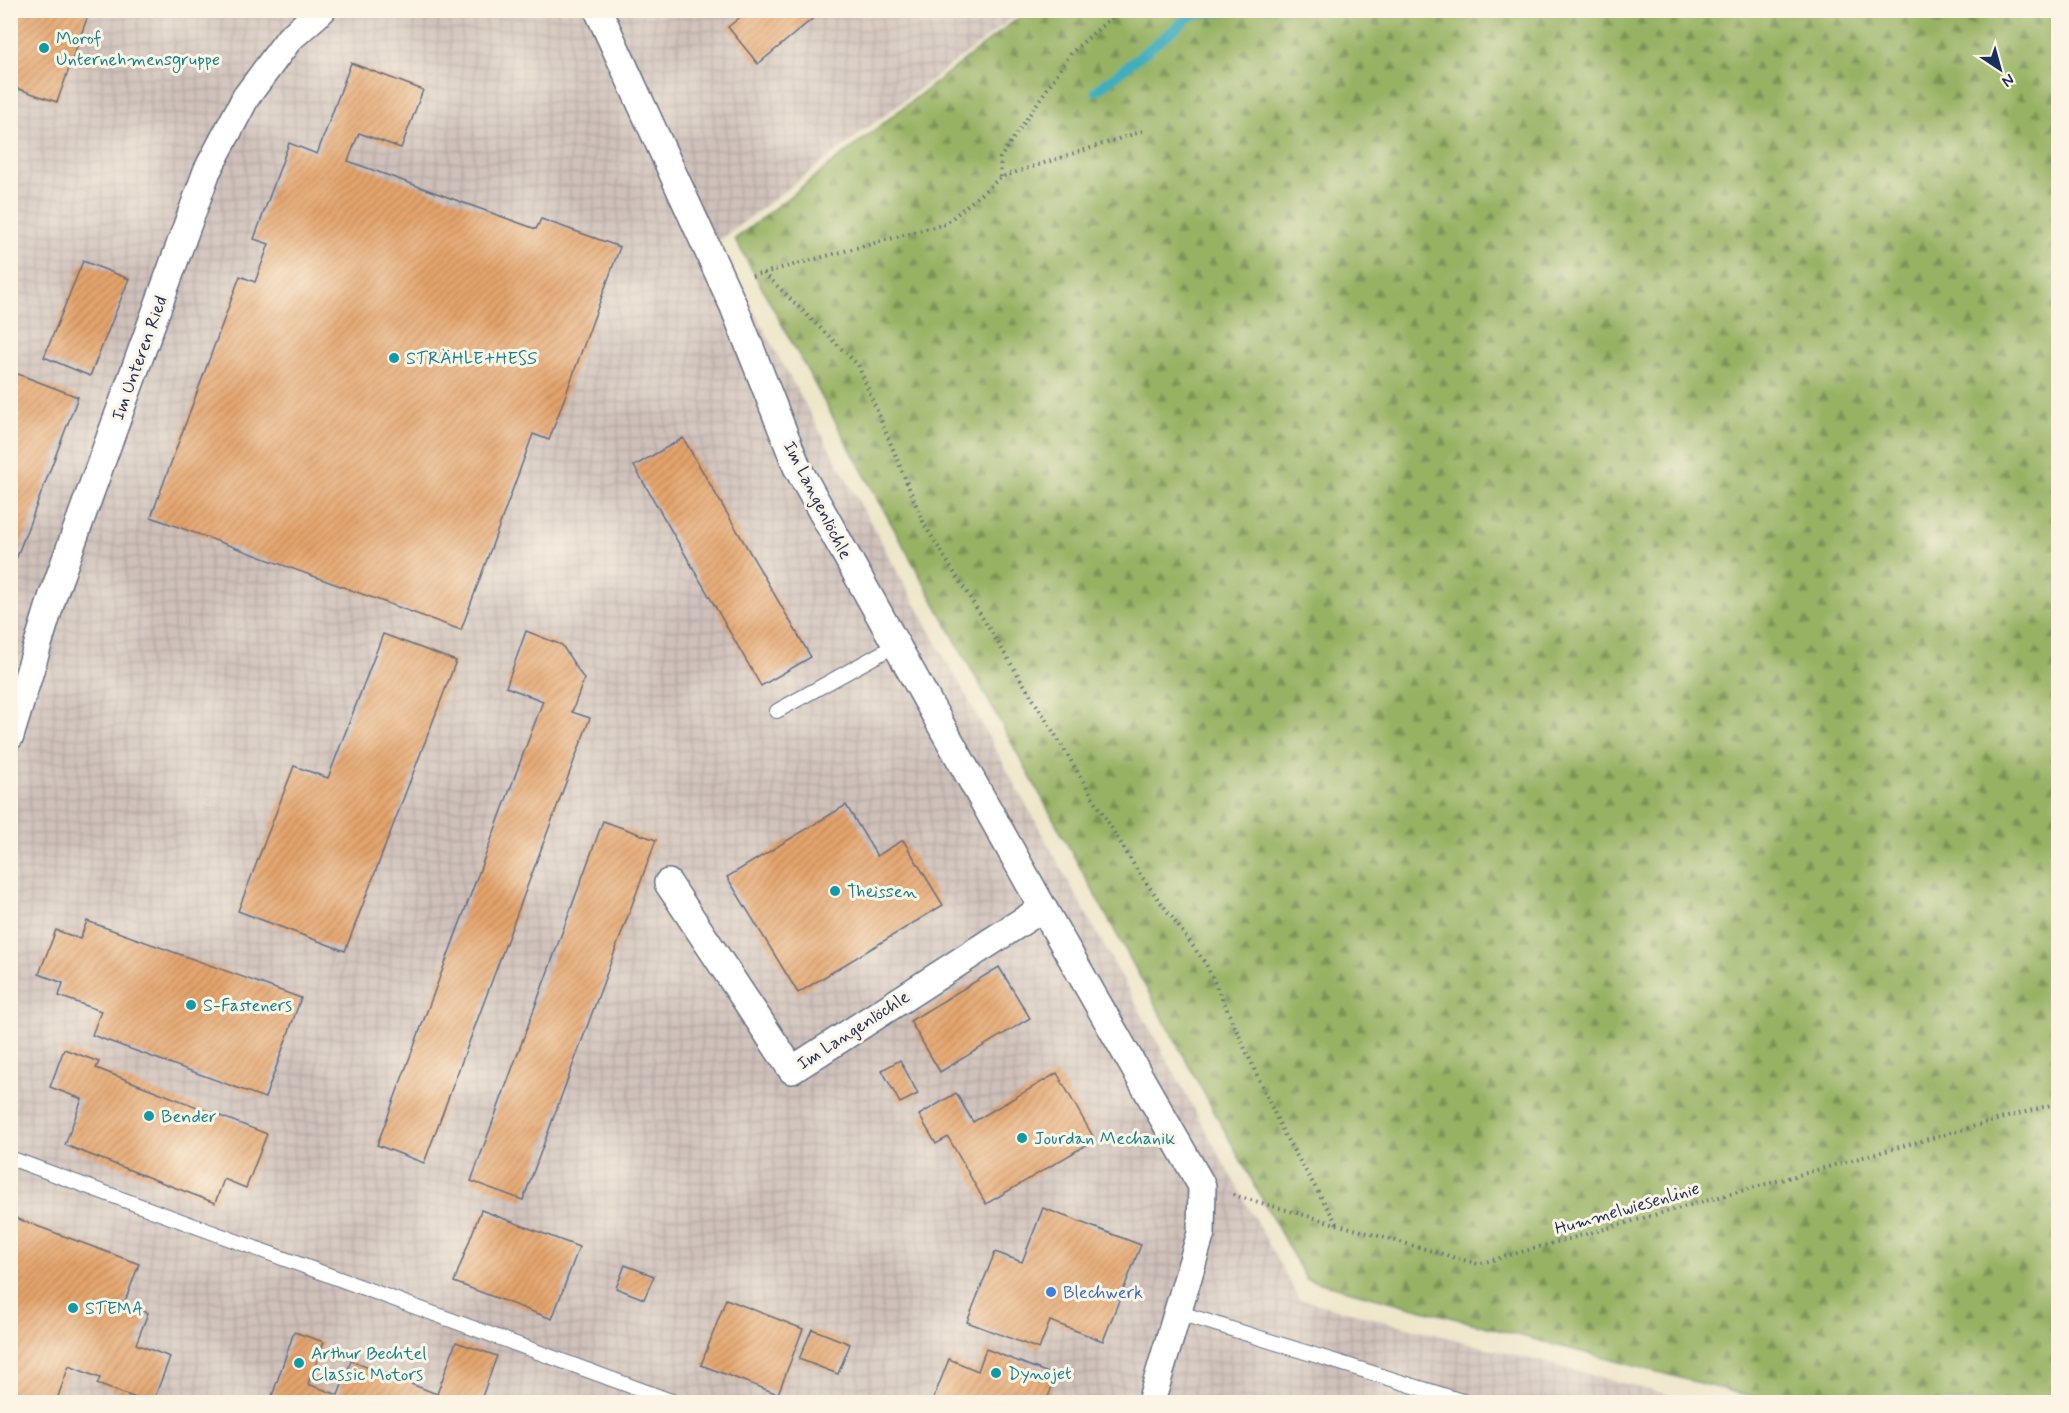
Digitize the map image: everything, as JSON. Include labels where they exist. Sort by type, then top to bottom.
[{"type":"street","name":"Im Unteren Ried","points":[[10,736],[53,595],[207,171],[246,97],[289,39],[322,10]]},
{"type":"street","name":"Im Langenlöchle","points":[[598,10],[722,283],[797,467],[1043,908],[1202,1186]]},
{"type":"street","name":"Im Langenlöchle","points":[[668,883],[792,1070],[1043,908]]},
{"type":"street","points":[[1150,1402],[1201,1233],[1202,1186]]},
{"type":"lane","points":[[777,711],[896,645]]},
{"type":"lane","points":[[10,1158],[674,1402]]},
{"type":"lane","points":[[1180,1304],[1465,1402]]},
{"type":"path","points":[[1001,177],[1000,158],[1072,52],[1120,10]]},
{"type":"path","points":[[722,283],[945,224],[1001,177],[1143,131]]},
{"type":"path","points":[[764,273],[858,365],[924,524],[1137,870],[1206,964],[1285,1136],[1337,1224]]},
{"type":"path","name":"Hummelwiesenlinie","points":[[1202,1186],[1478,1264],[2058,1103]]},
{"type":"shaded area","points":[[10,11],[1022,11],[716,243],[1299,1299],[1696,1402],[11,1402]]},
{"type":"green space","points":[[1027,11],[2058,11],[2058,1402],[1771,1402],[1306,1279],[735,239]]},
{"type":"building","name":"Morof Unternehmensgruppe","points":[[10,10],[90,10],[57,102],[10,86]]},
{"type":"building","points":[[749,10],[823,10],[758,64],[728,27]]},
{"type":"building","name":"STRÄHLE+HESS","points":[[351,63],[423,90],[401,148],[359,133],[348,161],[536,229],[541,219],[620,247],[549,440],[533,434],[461,630],[151,517],[240,276],[255,282],[269,244],[254,239],[289,143],[317,154]]},
{"type":"building","points":[[83,261],[129,279],[90,376],[44,357]]},
{"type":"building","points":[[10,371],[78,397],[11,572],[10,572]]},
{"type":"building","points":[[683,438],[811,657],[761,686],[634,466]]},
{"type":"building","points":[[526,631],[562,645],[584,679],[572,712],[590,718],[424,1163],[377,1145],[543,701],[506,687]]},
{"type":"building","points":[[383,634],[456,661],[345,951],[238,911],[294,766],[328,778]]},
{"type":"building","name":"Theissen","points":[[846,805],[877,856],[903,840],[943,905],[798,993],[727,877]]},
{"type":"building","points":[[603,821],[656,840],[523,1200],[471,1181]]},
{"type":"building","name":"S-Fasteners","points":[[87,921],[301,998],[265,1098],[92,1035],[101,1011],[59,996],[63,983],[39,974],[56,930],[80,939]]},
{"type":"building","points":[[999,967],[1030,1018],[940,1072],[910,1021]]},
{"type":"building","name":"Bender","points":[[64,1049],[99,1062],[96,1068],[267,1134],[246,1188],[224,1179],[215,1203],[65,1145],[82,1099],[50,1087]]},
{"type":"building","points":[[900,1060],[918,1094],[900,1103],[882,1070]]},
{"type":"building","name":"Jourdan Mechanik","points":[[1057,1073],[1095,1140],[986,1204],[948,1137],[936,1144],[919,1115],[956,1093],[973,1122]]},
{"type":"building","name":"Blechwerk","points":[[1043,1208],[1141,1245],[1103,1341],[1050,1321],[1039,1349],[967,1322],[995,1252],[1022,1262]]},
{"type":"building","points":[[481,1210],[579,1247],[552,1319],[454,1282]]},
{"type":"building","name":"STEMA","points":[[10,1216],[139,1264],[124,1304],[148,1313],[136,1344],[170,1357],[153,1402],[147,1402],[97,1384],[100,1378],[69,1366],[56,1402],[10,1401]]},
{"type":"building","points":[[625,1265],[654,1276],[644,1299],[616,1288]]},
{"type":"building","points":[[726,1299],[803,1329],[778,1394],[701,1365]]},
{"type":"building","points":[[812,1329],[850,1344],[838,1374],[799,1359]]},
{"type":"building","points":[[294,1332],[324,1342],[308,1384],[338,1395],[351,1361],[437,1394],[456,1342],[497,1356],[480,1402],[270,1402]]},
{"type":"building","name":"Dynojet","points":[[986,1349],[1056,1376],[1048,1397],[1061,1402],[932,1402],[949,1359],[978,1371]]},
{"type":"waterway","points":[[1096,91],[1192,15],[1233,10]]},
{"type":"place","name":"Morof Unternehmensgruppe","points":[[44,48]]},
{"type":"place","name":"STRÄHLE+HESS","points":[[394,358]]},
{"type":"place","name":"Theissen","points":[[835,891]]},
{"type":"place","name":"S-Fasteners","points":[[191,1005]]},
{"type":"place","name":"Bender","points":[[149,1116]]},
{"type":"place","name":"Jourdan Mechanik","points":[[1022,1138]]},
{"type":"place","name":"Blechwerk","points":[[1051,1292]]},
{"type":"place","name":"STEMA","points":[[73,1308]]},
{"type":"place","name":"Arthur Bechtel Classic Motors","points":[[299,1363]]},
{"type":"place","name":"Dynojet","points":[[996,1373]]}]
